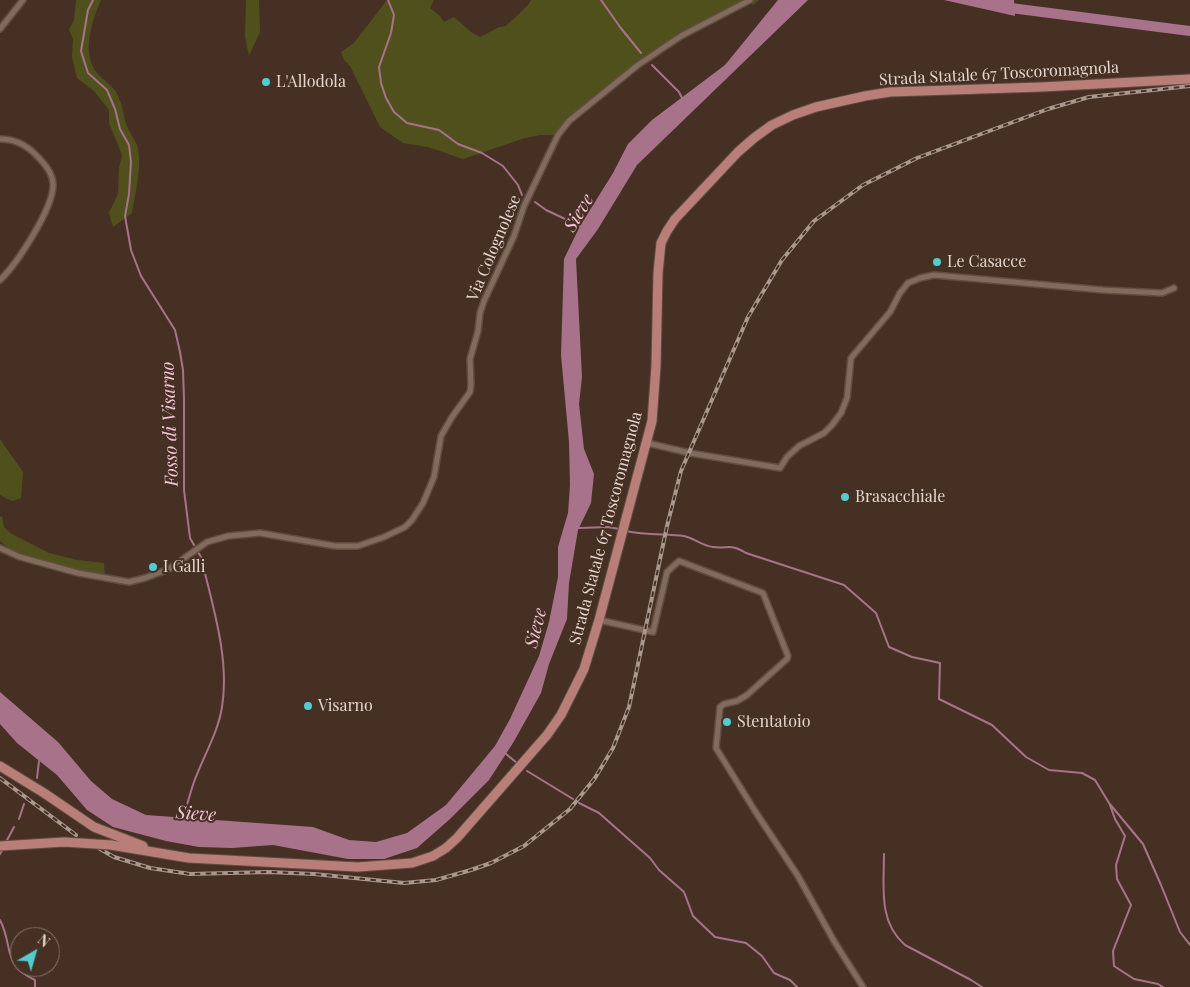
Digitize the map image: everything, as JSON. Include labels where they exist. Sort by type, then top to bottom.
[{"type":"main road","name":"Strada Statale 67 Toscoromagnola","points":[[0,846],[64,842],[110,845],[189,858],[358,867],[412,863],[433,856],[446,848],[526,761],[562,714],[584,669],[647,444],[655,401],[658,273],[661,243],[674,219],[738,152],[772,125],[793,115],[816,107],[890,92],[1042,87],[1190,79]]},
{"type":"main road","points":[[0,766],[94,827],[142,846],[189,858]]},
{"type":"street","points":[[0,29],[23,0]]},
{"type":"street","name":"Via Colognolese","points":[[0,548],[20,556],[78,573],[129,582],[151,576],[169,568],[207,542],[228,536],[260,533],[335,546],[358,546],[405,527],[423,503],[434,476],[441,436],[445,427],[470,392],[472,384],[470,359],[484,301],[514,236],[524,206],[558,135],[569,121],[638,65],[681,36],[750,0]]},
{"type":"street","points":[[0,139],[15,140],[29,148],[42,161],[53,181],[50,202],[38,225],[15,264],[0,280]]},
{"type":"street","points":[[647,444],[780,468],[787,457],[799,446],[824,433],[841,413],[847,398],[851,358],[890,312],[900,293],[908,283],[920,278],[934,275],[1103,290],[1162,293],[1174,288]]},
{"type":"street","points":[[599,620],[654,632],[667,572],[679,560],[763,593],[788,656],[746,695],[737,701],[720,707],[716,748],[798,876],[834,941],[863,987]]},
{"type":"shaded area","points":[[76,0],[101,0],[94,17],[90,37],[89,47],[92,65],[97,73],[116,92],[126,124],[139,152],[138,179],[132,213],[113,227],[109,213],[118,194],[119,168],[122,155],[109,123],[109,110],[94,91],[77,78],[72,57],[73,39],[69,30],[74,20]]},
{"type":"shaded area","points":[[246,0],[259,0],[260,32],[249,56],[245,36]]},
{"type":"shaded area","points":[[387,0],[434,0],[430,8],[444,22],[454,17],[471,32],[480,37],[499,27],[506,26],[531,0],[759,0],[753,5],[749,1],[702,26],[638,65],[569,121],[558,135],[540,135],[525,138],[463,159],[428,147],[403,143],[380,127],[350,66],[344,60],[341,52],[354,43]]},
{"type":"shaded area","name":"Sieve","points":[[778,0],[808,0],[637,165],[598,229],[576,259],[582,377],[579,404],[584,449],[594,474],[591,503],[578,530],[569,583],[567,619],[549,664],[541,693],[513,743],[489,780],[450,819],[417,848],[384,859],[348,859],[273,845],[232,848],[199,847],[166,841],[113,827],[87,810],[57,775],[17,743],[0,724],[0,692],[58,742],[91,781],[112,799],[146,815],[313,827],[349,840],[376,842],[407,833],[446,805],[495,746],[510,719],[539,656],[549,622],[558,577],[558,547],[568,513],[570,485],[569,442],[561,355],[564,259],[580,226],[613,173],[628,144],[652,120],[725,65]]},
{"type":"shaded area","points":[[944,0],[1014,0],[1015,16]]},
{"type":"shaded area","points":[[0,439],[23,472],[21,498],[12,501],[0,495]]},
{"type":"shaded area","points":[[2,516],[4,527],[10,533],[49,553],[77,560],[104,563],[105,577],[20,557],[0,541],[0,517]]},
{"type":"waterway","name":"Fosso di Visarno","points":[[93,0],[88,10],[81,51],[88,73],[107,90],[115,109],[120,129],[129,145],[131,162],[129,194],[125,216],[131,250],[141,276],[175,330],[180,352],[184,399],[184,490],[190,538],[194,545]]},
{"type":"waterway","points":[[388,0],[394,15],[391,33],[379,67],[381,83],[386,98],[394,112],[407,123],[439,130],[458,144],[482,153],[503,166],[518,185],[522,195]]},
{"type":"waterway","points":[[601,0],[641,53]]},
{"type":"waterway","name":"Sieve","points":[[1003,7],[1190,31]]},
{"type":"waterway","points":[[652,65],[679,92],[682,98]]},
{"type":"waterway","points":[[535,202],[546,210],[580,226]]},
{"type":"waterway","points":[[579,528],[608,527],[619,529]]},
{"type":"waterway","points":[[626,531],[684,536],[709,546],[736,548],[844,585],[876,613],[889,647],[912,657],[940,663],[939,699],[992,725],[1026,757],[1049,770],[1082,773],[1095,780],[1109,803],[1143,844],[1180,932],[1190,945]]},
{"type":"waterway","name":"Fosso di Visarno","points":[[183,818],[194,782],[220,717],[224,688],[224,670],[219,631],[201,557],[198,552]]},
{"type":"waterway","points":[[506,754],[517,763]]},
{"type":"waterway","points":[[37,778],[39,761]]},
{"type":"waterway","points":[[527,771],[573,799]]},
{"type":"waterway","points":[[579,803],[599,813],[650,858],[659,870],[684,892],[693,916],[715,937],[746,943],[762,956],[774,973],[790,980],[797,987]]},
{"type":"waterway","points":[[19,819],[24,804]]},
{"type":"waterway","points":[[1110,805],[1115,819],[1125,836],[1116,865],[1117,879],[1131,905],[1113,951],[1114,966],[1134,979],[1158,984],[1163,987]]},
{"type":"waterway","points":[[6,842],[14,827]]},
{"type":"waterway","points":[[0,854],[3,849]]},
{"type":"waterway","points":[[884,854],[884,903],[886,915],[896,936],[905,945],[982,987]]},
{"type":"waterway","points":[[0,920],[13,961],[17,968],[35,980],[35,987]]},
{"type":"railway","points":[[100,849],[114,857],[150,868],[190,874],[269,872],[314,874],[404,883],[436,880],[471,870],[491,863],[524,846],[570,809],[595,778],[613,748],[629,707],[667,526],[681,471],[748,317],[782,260],[814,221],[863,185],[917,158],[1048,109],[1089,97],[1190,86]]},
{"type":"railway","points":[[0,778],[76,835]]},
{"type":"place","name":"L'Allodola","points":[[266,82]]},
{"type":"place","name":"Le Casacce","points":[[937,262]]},
{"type":"place","name":"Brasacchiale","points":[[845,497]]},
{"type":"place","name":"I Galli","points":[[153,567]]},
{"type":"place","name":"Visarno","points":[[308,706]]},
{"type":"place","name":"Stentatoio","points":[[727,722]]}]
